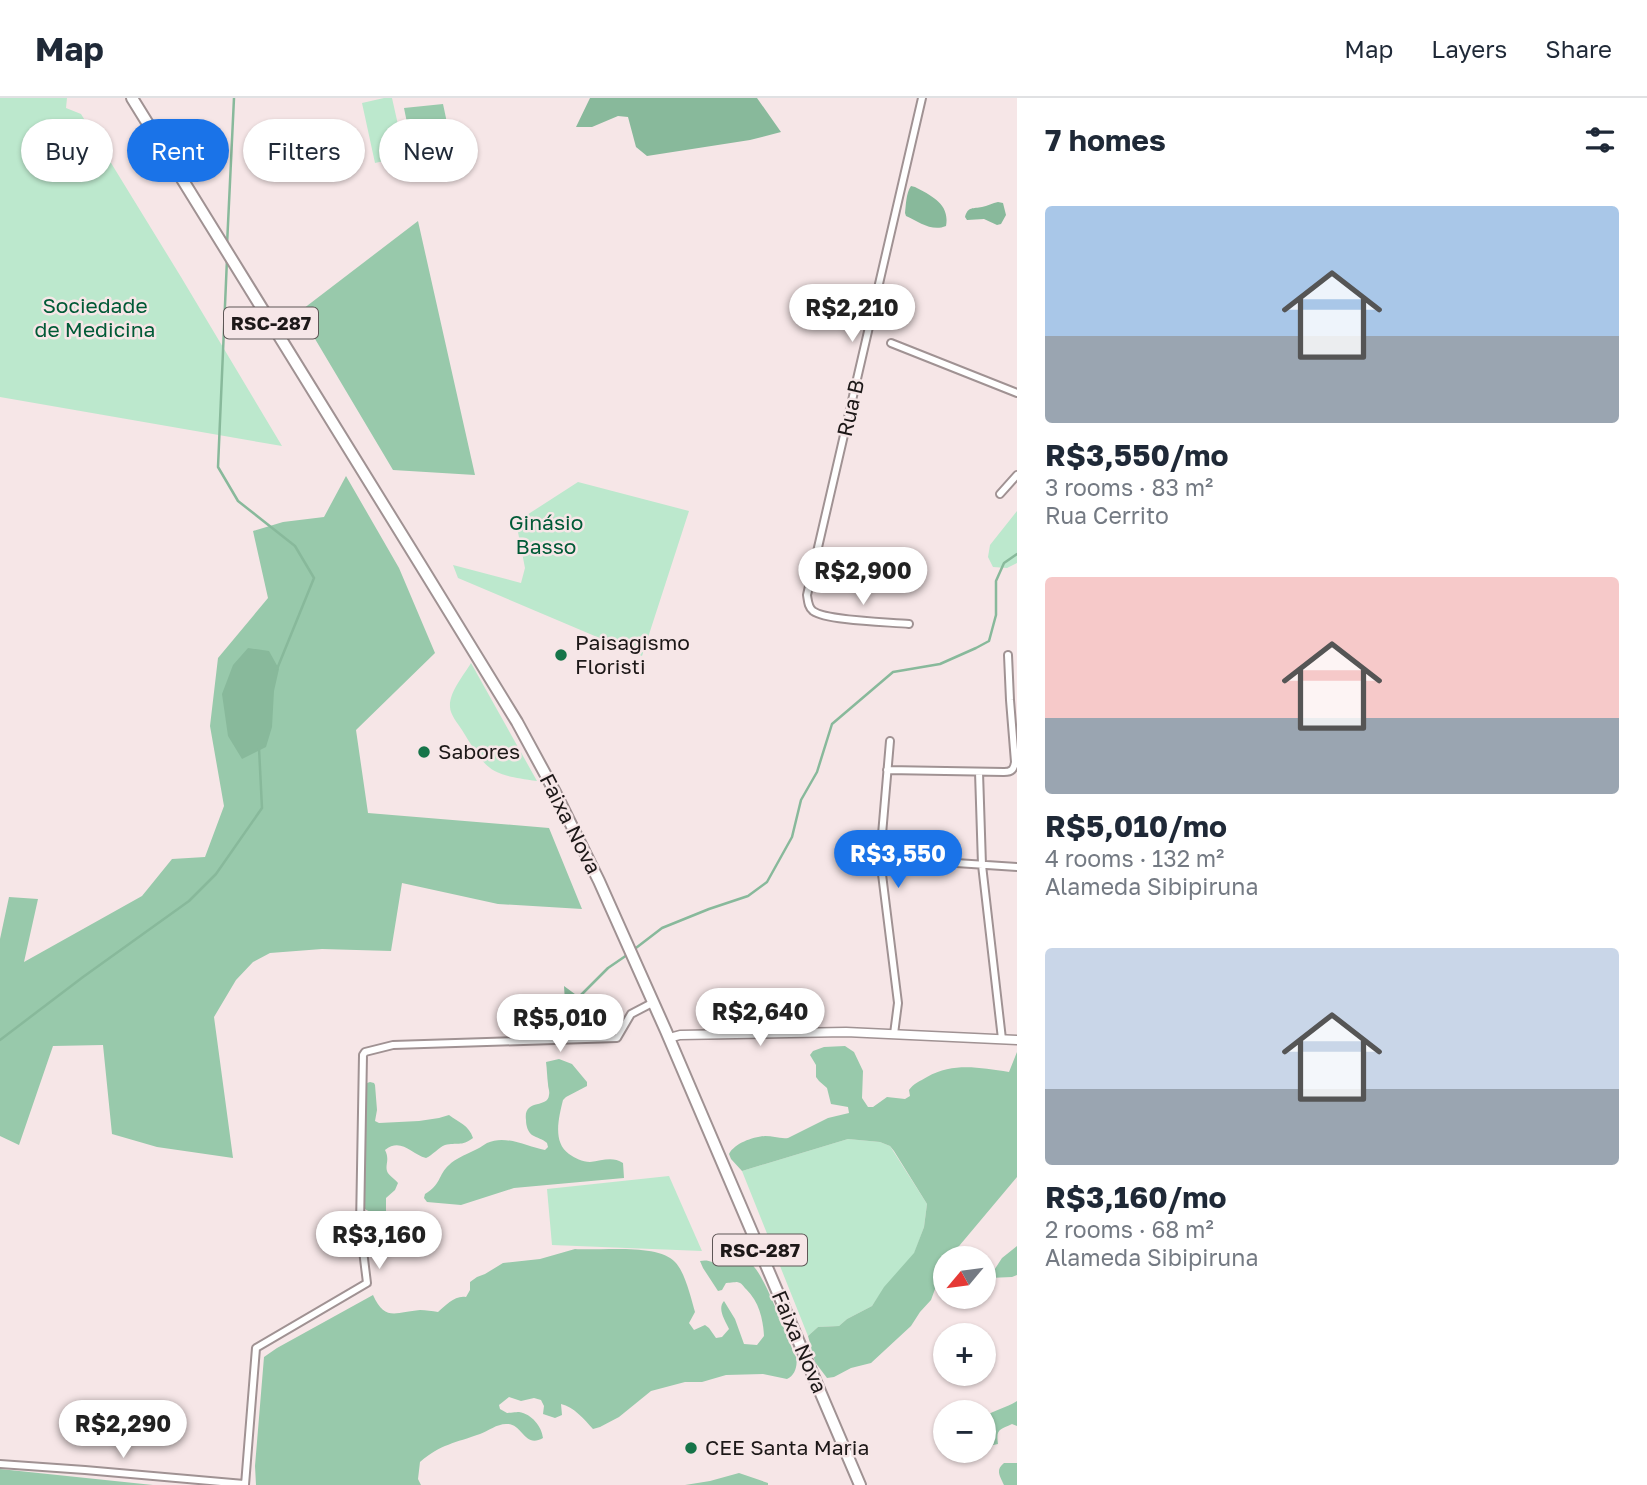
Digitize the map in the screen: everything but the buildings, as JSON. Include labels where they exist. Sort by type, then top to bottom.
[{"type":"highway","name":"Faixa Nova","points":[[132,98],[517,722],[555,792],[599,881],[670,1038],[860,1485]]},
{"type":"street","name":"Rua B","points":[[909,624],[855,620],[816,612],[808,605],[807,595],[922,98]]},
{"type":"street","points":[[891,343],[1017,393]]},
{"type":"street","points":[[1000,494],[1017,475]]},
{"type":"street","points":[[887,770],[1009,772],[1013,769],[1013,701],[1008,655]]},
{"type":"street","points":[[890,741],[880,858],[898,1003],[894,1034]]},
{"type":"street","points":[[979,772],[982,866],[1002,1039]]},
{"type":"street","points":[[880,858],[1017,867]]},
{"type":"street","points":[[0,1464],[244,1485],[256,1348],[367,1283],[360,1226],[363,1055],[369,1050],[393,1045],[617,1038],[631,1014],[653,1002]]},
{"type":"street","points":[[670,1038],[707,1034],[846,1032],[1017,1040]]},
{"type":"green space","name":"Sociedade de Medicina","points":[[0,98],[67,98],[66,108],[81,114],[84,119],[21,119],[21,182],[113,182],[113,166],[282,446],[0,397]]},
{"type":"green space","points":[[392,98],[397,119],[379,119],[379,162],[375,163],[362,103]]},
{"type":"green space","name":"Ginásio Basso","points":[[578,482],[689,511],[642,656],[458,578],[453,565],[521,583],[525,568],[516,522]]},
{"type":"green space","points":[[1017,511],[1017,563],[1007,568],[993,567],[988,557],[990,545]]},
{"type":"green space","points":[[471,663],[537,781],[508,776],[491,769],[478,755],[453,716],[450,707],[452,695]]},
{"type":"green space","points":[[848,1139],[880,1142],[890,1146],[927,1204],[924,1227],[914,1254],[872,1306],[839,1326],[818,1327],[808,1336],[742,1171]]},
{"type":"green space","points":[[669,1176],[702,1251],[552,1245],[547,1189]]},
{"type":"shaded area","points":[[590,98],[757,98],[781,132],[750,140],[647,156],[636,147],[628,117],[618,116],[592,127],[576,127]]},
{"type":"shaded area","points":[[443,104],[446,119],[406,119],[404,108]]},
{"type":"shaded area","points":[[911,186],[928,194],[942,206],[947,218],[946,226],[931,227],[906,216],[906,199]]},
{"type":"shaded area","points":[[1003,203],[1006,215],[1001,224],[984,219],[967,220],[965,217],[971,209]]},
{"type":"shaded area","points":[[418,221],[475,475],[393,470],[299,312]]},
{"type":"shaded area","points":[[346,476],[399,568],[435,653],[356,730],[368,813],[549,828],[582,909],[498,904],[402,883],[391,951],[322,949],[270,953],[253,962],[236,980],[214,1017],[233,1158],[157,1147],[112,1134],[103,1045],[53,1046],[19,1145],[0,1136],[0,939],[9,897],[38,899],[24,962],[142,896],[172,859],[205,857],[224,806],[210,726],[218,658],[268,598],[253,531],[283,522],[324,517]]},
{"type":"shaded area","points":[[248,648],[269,651],[279,669],[274,691],[272,727],[266,747],[242,759],[228,736],[222,694],[233,665]]},
{"type":"shaded area","points":[[564,986],[583,1000],[586,1021],[559,1019],[565,1002]]},
{"type":"shaded area","points":[[845,1046],[854,1052],[863,1071],[862,1098],[868,1107],[873,1107],[887,1097],[905,1099],[910,1096],[909,1090],[915,1084],[947,1069],[967,1067],[1009,1072],[1017,1052],[1017,1177],[959,1246],[933,1246],[933,1295],[911,1326],[871,1363],[827,1378],[815,1362],[808,1336],[818,1327],[839,1326],[872,1306],[884,1287],[914,1253],[924,1227],[927,1204],[894,1151],[880,1142],[848,1139],[742,1171],[731,1159],[729,1154],[735,1147],[750,1139],[765,1136],[788,1138],[828,1118],[849,1113],[848,1107],[831,1104],[827,1088],[816,1077],[816,1065],[810,1055],[824,1047]]},
{"type":"shaded area","points":[[559,1059],[572,1064],[587,1082],[587,1086],[563,1100],[558,1129],[560,1143],[569,1154],[581,1161],[611,1159],[623,1163],[624,1178],[514,1188],[461,1205],[427,1202],[425,1194],[434,1187],[449,1165],[487,1143],[502,1140],[545,1150],[548,1147],[547,1143],[529,1132],[526,1113],[532,1106],[548,1099],[546,1062]]},
{"type":"shaded area","points":[[367,1083],[375,1085],[375,1121],[419,1121],[449,1115],[466,1127],[473,1138],[440,1147],[426,1158],[396,1145],[385,1150],[387,1171],[398,1183],[386,1198],[384,1214],[369,1211],[362,1205]]},
{"type":"shaded area","points":[[1017,1246],[1017,1275],[996,1278],[996,1267],[1002,1258]]},
{"type":"shaded area","points":[[575,1249],[642,1250],[667,1256],[682,1272],[695,1312],[689,1323],[694,1330],[705,1325],[716,1338],[722,1337],[729,1329],[721,1311],[724,1301],[735,1319],[744,1344],[757,1345],[764,1336],[754,1299],[737,1282],[726,1283],[722,1290],[718,1291],[700,1261],[724,1264],[747,1261],[760,1276],[774,1304],[796,1357],[794,1373],[787,1379],[763,1374],[726,1375],[651,1391],[619,1417],[593,1429],[578,1414],[561,1404],[562,1415],[555,1418],[543,1414],[544,1406],[541,1400],[534,1398],[521,1401],[509,1397],[499,1405],[500,1409],[507,1413],[519,1412],[528,1415],[538,1425],[543,1438],[532,1440],[512,1425],[499,1425],[435,1451],[420,1462],[418,1479],[421,1485],[256,1485],[255,1466],[264,1357],[373,1295],[387,1312],[438,1312],[454,1299],[466,1297],[470,1282],[503,1263],[540,1259]]},
{"type":"shaded area","points":[[1017,1401],[1017,1426],[1012,1424],[1001,1429],[996,1444],[996,1411]]},
{"type":"shaded area","points":[[1004,1463],[1017,1463],[1017,1485],[1004,1485],[999,1471]]},
{"type":"shaded area","points":[[0,1469],[153,1485],[0,1485]]},
{"type":"shaded area","points":[[739,1473],[768,1485],[685,1485],[710,1481]]},
{"type":"waterway","points":[[227,245],[234,98]]},
{"type":"waterway","points":[[227,259],[218,467],[238,501],[295,546],[314,578],[277,669]]},
{"type":"waterway","points":[[632,951],[662,928],[748,896],[767,882],[792,837],[801,800],[817,772],[832,724],[893,672],[940,664],[989,641],[996,615],[996,581],[1004,563],[1017,554]]},
{"type":"waterway","points":[[0,1040],[189,901],[216,874],[262,808],[259,748]]},
{"type":"waterway","points":[[577,999],[608,968],[627,955]]},
{"type":"place","name":"Paisagismo Floristi","points":[[561,655]]},
{"type":"place","name":"Sabores","points":[[424,752]]},
{"type":"place","name":"CEE Santa Maria","points":[[691,1448]]}]
